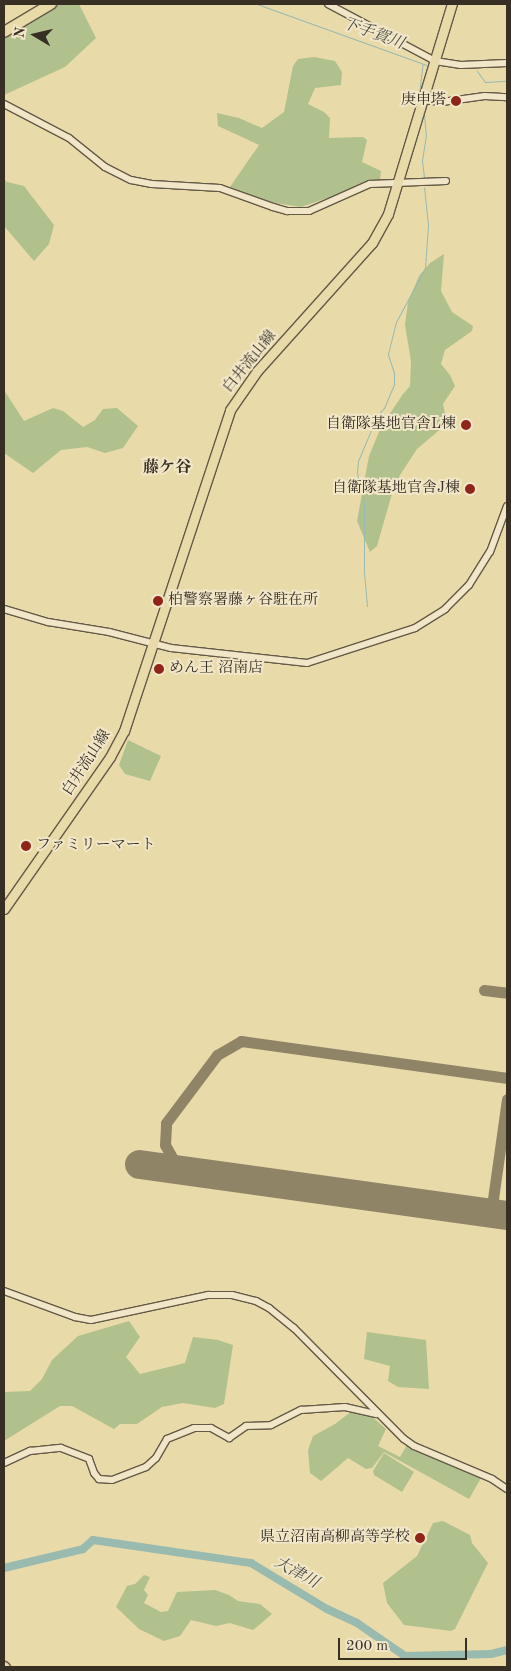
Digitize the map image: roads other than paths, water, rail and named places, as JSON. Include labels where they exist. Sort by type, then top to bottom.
[{"type":"highway","points":[[4,26],[40,4]]},
{"type":"highway","points":[[4,32],[51,4]]},
{"type":"main road","name":"白井流山線","points":[[4,909],[117,745],[128,718],[230,410],[256,371],[372,243],[388,214],[452,4]]},
{"type":"street","points":[[328,4],[435,61],[460,65],[507,63]]},
{"type":"street","points":[[423,100],[442,102],[485,96],[507,97]]},
{"type":"street","points":[[4,104],[68,138],[105,167],[132,180],[152,184],[220,188],[273,208],[298,212],[309,211],[370,184],[446,181]]},
{"type":"street","points":[[4,609],[48,622],[109,632],[171,648],[301,664],[321,660],[415,628],[445,609],[469,585],[490,552],[507,506]]},
{"type":"street","points":[[4,1292],[87,1320],[208,1295],[247,1298],[269,1308],[286,1322],[377,1414],[414,1446],[492,1479],[507,1489]]},
{"type":"street","points":[[4,1464],[30,1451],[61,1448],[86,1456],[91,1462],[96,1477],[108,1480],[146,1467],[156,1458],[166,1439],[194,1428],[211,1428],[229,1438],[246,1426],[271,1425],[300,1410],[345,1407],[377,1414]]},
{"type":"waterway","name":"下手賀川","points":[[257,4],[426,65]]},
{"type":"waterway","points":[[418,102],[423,64]]},
{"type":"waterway","name":"下手賀川","points":[[477,71],[485,82],[507,81]]},
{"type":"waterway","points":[[424,114],[426,135],[422,161],[424,178]]},
{"type":"waterway","points":[[367,606],[364,569],[364,501],[357,472],[358,461],[377,416],[384,408],[394,384],[394,373],[388,354],[396,322],[425,268],[428,225],[424,187]]},
{"type":"waterway","name":"大津川","points":[[4,1568],[83,1549],[93,1540],[251,1563],[327,1609],[357,1623],[405,1656],[491,1654],[507,1650]]},
{"type":"place","name":"庚申塔","points":[[456,101]]},
{"type":"place","name":"自衛隊基地官舎L棟","points":[[466,425]]},
{"type":"place","name":"自衛隊基地官舎J棟","points":[[470,489]]},
{"type":"place","name":"柏警察署藤ヶ谷駐在所","points":[[158,601]]},
{"type":"place","name":"めん王 沼南店","points":[[159,669]]},
{"type":"place","name":"ファミリーマート","points":[[26,846]]},
{"type":"place","name":"県立沼南高柳高等学校","points":[[420,1538]]},
{"type":"district","name":"藤ケ谷","points":[[167,468]]}]
